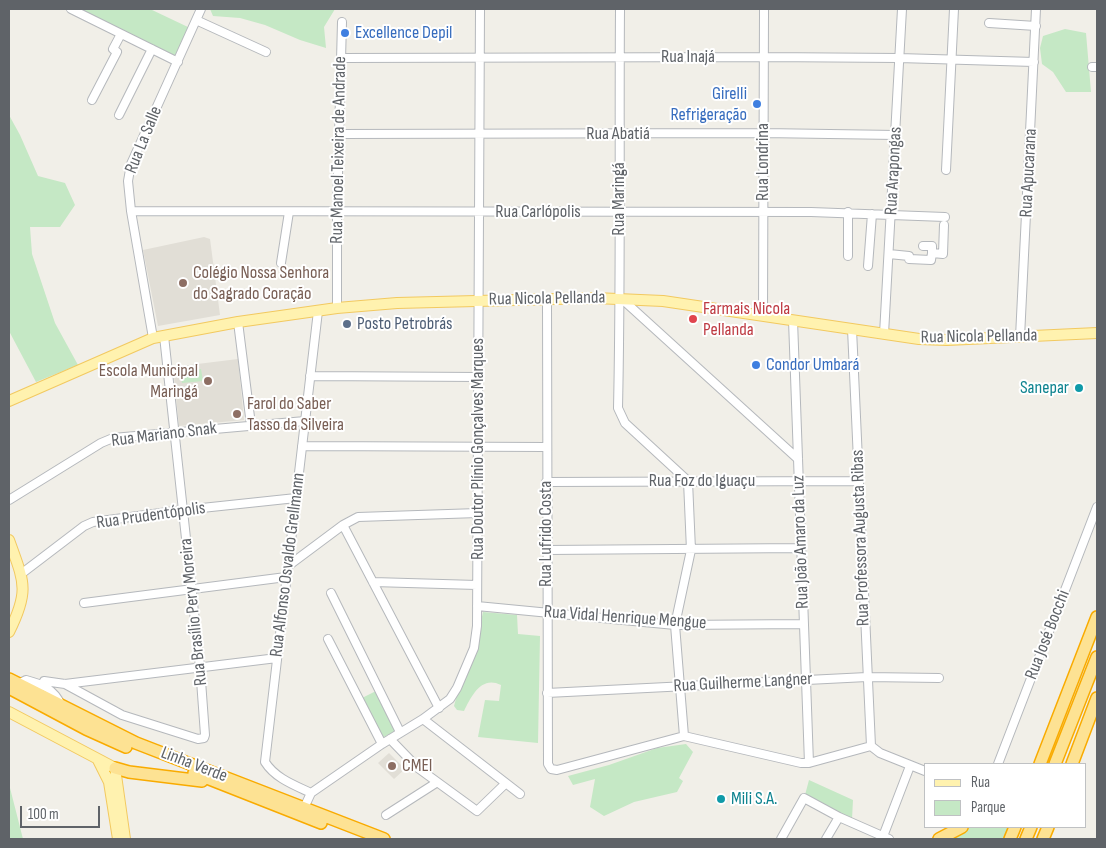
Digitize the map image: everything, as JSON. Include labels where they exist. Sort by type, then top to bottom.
[{"type":"highway","points":[[1040,763],[1097,617]]},
{"type":"highway","points":[[1055,763],[1097,657]]},
{"type":"highway","name":"Linha Verde","points":[[12,684],[136,743],[384,839]]},
{"type":"highway","name":"Linha Verde","points":[[12,684],[107,739],[363,839]]},
{"type":"highway","points":[[1072,763],[1097,698]]},
{"type":"highway","points":[[1033,763],[1054,727]]},
{"type":"highway","points":[[115,768],[129,772],[219,783]]},
{"type":"highway","points":[[938,839],[960,828]]},
{"type":"highway","points":[[1043,839],[1049,828]]},
{"type":"main road","name":"Rua Nicola Pellanda","points":[[9,401],[152,338],[238,322],[337,308],[397,303],[621,298],[689,304],[935,340],[1097,332]]},
{"type":"main road","points":[[9,540],[23,583],[19,612],[9,632]]},
{"type":"main road","points":[[9,712],[115,768],[125,839]]},
{"type":"main road","points":[[98,759],[109,782],[118,839]]},
{"type":"street","points":[[71,9],[178,62]]},
{"type":"street","name":"Rua La Salle","points":[[152,338],[131,212],[128,181],[129,170],[201,9]]},
{"type":"street","name":"Rua Doutor Plínio Gonçalves Marques","points":[[310,793],[400,732],[423,719],[450,699],[457,688],[474,648],[478,626],[480,9]]},
{"type":"street","name":"Rua Maringá","points":[[620,9],[619,213],[621,298],[618,408],[625,422],[688,481]]},
{"type":"street","name":"Rua Londrina","points":[[763,316],[764,9]]},
{"type":"street","name":"Rua Arapongas","points":[[884,334],[902,9]]},
{"type":"street","points":[[946,170],[954,9]]},
{"type":"street","name":"Rua Apucarana","points":[[1020,337],[1036,9]]},
{"type":"street","points":[[196,20],[266,52]]},
{"type":"street","name":"Rua Manoel Teixeira de Andrade","points":[[337,308],[337,212],[342,22]]},
{"type":"street","points":[[988,23],[1036,26]]},
{"type":"street","points":[[92,100],[117,52],[113,49],[122,34]]},
{"type":"street","points":[[119,115],[152,49]]},
{"type":"street","name":"Rua Inajá","points":[[341,58],[764,57],[1034,62]]},
{"type":"street","name":"Rua Abatiá","points":[[340,134],[763,133],[896,135]]},
{"type":"street","name":"Rua Carlópolis","points":[[131,212],[848,212],[891,214],[945,221],[942,254],[932,253]]},
{"type":"street","points":[[281,263],[289,212]]},
{"type":"street","points":[[848,212],[848,256]]},
{"type":"street","points":[[868,266],[872,214]]},
{"type":"street","points":[[889,254],[909,256],[909,259],[931,260],[932,246],[923,246]]},
{"type":"street","points":[[621,298],[798,460]]},
{"type":"street","name":"Rua Lufrido Costa","points":[[547,299],[546,550],[548,764],[551,769],[558,770],[684,736]]},
{"type":"street","name":"Rua Alfonso Osvaldo Grellmann","points":[[310,793],[293,785],[270,770],[265,762],[318,311]]},
{"type":"street","name":"Rua João Amaro da Luz","points":[[793,320],[809,764]]},
{"type":"street","points":[[238,322],[251,425]]},
{"type":"street","name":"Rua Professora Augusta Ribas","points":[[852,329],[871,746]]},
{"type":"street","name":"Rua Brasílio Pery Moreira","points":[[65,684],[122,715],[189,737],[204,738],[200,667],[164,336]]},
{"type":"street","points":[[310,376],[478,377]]},
{"type":"street","name":"Rua Mariano Snak","points":[[9,500],[101,443],[113,438],[175,431],[305,421]]},
{"type":"street","points":[[302,446],[478,445],[546,447]]},
{"type":"street","points":[[688,481],[692,550],[675,625],[684,736],[809,764],[871,746],[880,753],[924,771]]},
{"type":"street","name":"Rua Foz do Iguaçu","points":[[546,482],[858,481]]},
{"type":"street","name":"Rua Prudentópolis","points":[[21,574],[92,522],[296,498]]},
{"type":"street","name":"Rua José Bocchi","points":[[998,763],[1097,507]]},
{"type":"street","points":[[288,566],[343,525],[358,517],[478,513]]},
{"type":"street","points":[[343,525],[439,708]]},
{"type":"street","points":[[546,550],[801,548]]},
{"type":"street","points":[[84,603],[286,577]]},
{"type":"street","points":[[373,582],[477,585]]},
{"type":"street","points":[[331,593],[400,732]]},
{"type":"street","name":"Rua Vidal Henrique Mengue","points":[[477,606],[675,625],[804,624]]},
{"type":"street","points":[[328,639],[382,744]]},
{"type":"street","points":[[42,686],[44,681],[65,684],[277,658]]},
{"type":"street","name":"Rua Guilherme Langner","points":[[547,693],[867,677],[939,678]]},
{"type":"street","points":[[12,684],[26,680],[42,686],[54,692],[62,707]]},
{"type":"street","points":[[423,719],[520,794]]},
{"type":"street","points":[[390,739],[418,768],[436,783],[477,811],[505,784]]},
{"type":"street","points":[[781,839],[804,798],[839,817],[885,838],[910,766]]},
{"type":"street","points":[[386,814],[436,783]]},
{"type":"street","points":[[304,808],[310,793]]},
{"type":"street","points":[[826,839],[839,817]]},
{"type":"shaded area","name":"Colégio Nossa Senhora do Sagrado Coração","points":[[204,237],[210,239],[220,315],[158,326],[143,250]]},
{"type":"shaded area","name":"Escola Municipal Maringá","points":[[238,359],[244,420],[179,426],[173,367]]},
{"type":"shaded area","name":"CMEI","points":[[389,753],[405,769],[394,779],[378,763]]},
{"type":"green space","points":[[80,9],[150,9],[190,28],[176,58]]},
{"type":"green space","points":[[210,9],[335,9],[324,27],[326,48],[300,40],[265,25],[240,18],[213,16]]},
{"type":"green space","points":[[1065,29],[1086,33],[1091,92],[1066,92],[1053,72],[1042,64],[1040,48],[1043,36]]},
{"type":"green space","points":[[9,115],[38,176],[65,183],[75,205],[60,227],[30,227],[32,254],[55,323],[78,365],[36,382],[9,331]]},
{"type":"green space","points":[[201,369],[203,381],[182,383],[180,371]]},
{"type":"green space","points":[[483,612],[517,615],[518,634],[540,636],[538,743],[478,737],[485,700],[499,701],[501,685],[488,683],[482,685],[464,711],[457,710],[454,706]]},
{"type":"green space","points":[[378,690],[397,730],[382,738],[362,698]]},
{"type":"green space","points":[[686,744],[693,752],[679,778],[683,781],[677,792],[634,802],[604,816],[590,807],[595,779],[573,785],[568,776],[609,765],[657,748]]},
{"type":"green space","points":[[809,780],[853,800],[852,819],[805,795]]},
{"type":"green space","points":[[9,784],[23,839],[9,839]]},
{"type":"green space","points":[[969,828],[1010,828],[1005,839],[949,839]]},
{"type":"place","name":"Excellence Depil","points":[[345,33]]},
{"type":"place","name":"Girelli Refrigeração","points":[[757,104]]},
{"type":"place","name":"Colégio Nossa Senhora do Sagrado Coração","points":[[183,283]]},
{"type":"place","name":"Farmais Nicola Pellanda","points":[[693,319]]},
{"type":"place","name":"Posto Petrobrás","points":[[347,324]]},
{"type":"place","name":"Condor Umbará","points":[[756,365]]},
{"type":"place","name":"Escola Municipal Maringá","points":[[208,381]]},
{"type":"place","name":"Sanepar","points":[[1079,388]]},
{"type":"place","name":"Farol do Saber Tasso da Silveira","points":[[237,414]]},
{"type":"place","name":"CMEI","points":[[392,766]]},
{"type":"place","name":"Mili S.A.","points":[[721,799]]}]
